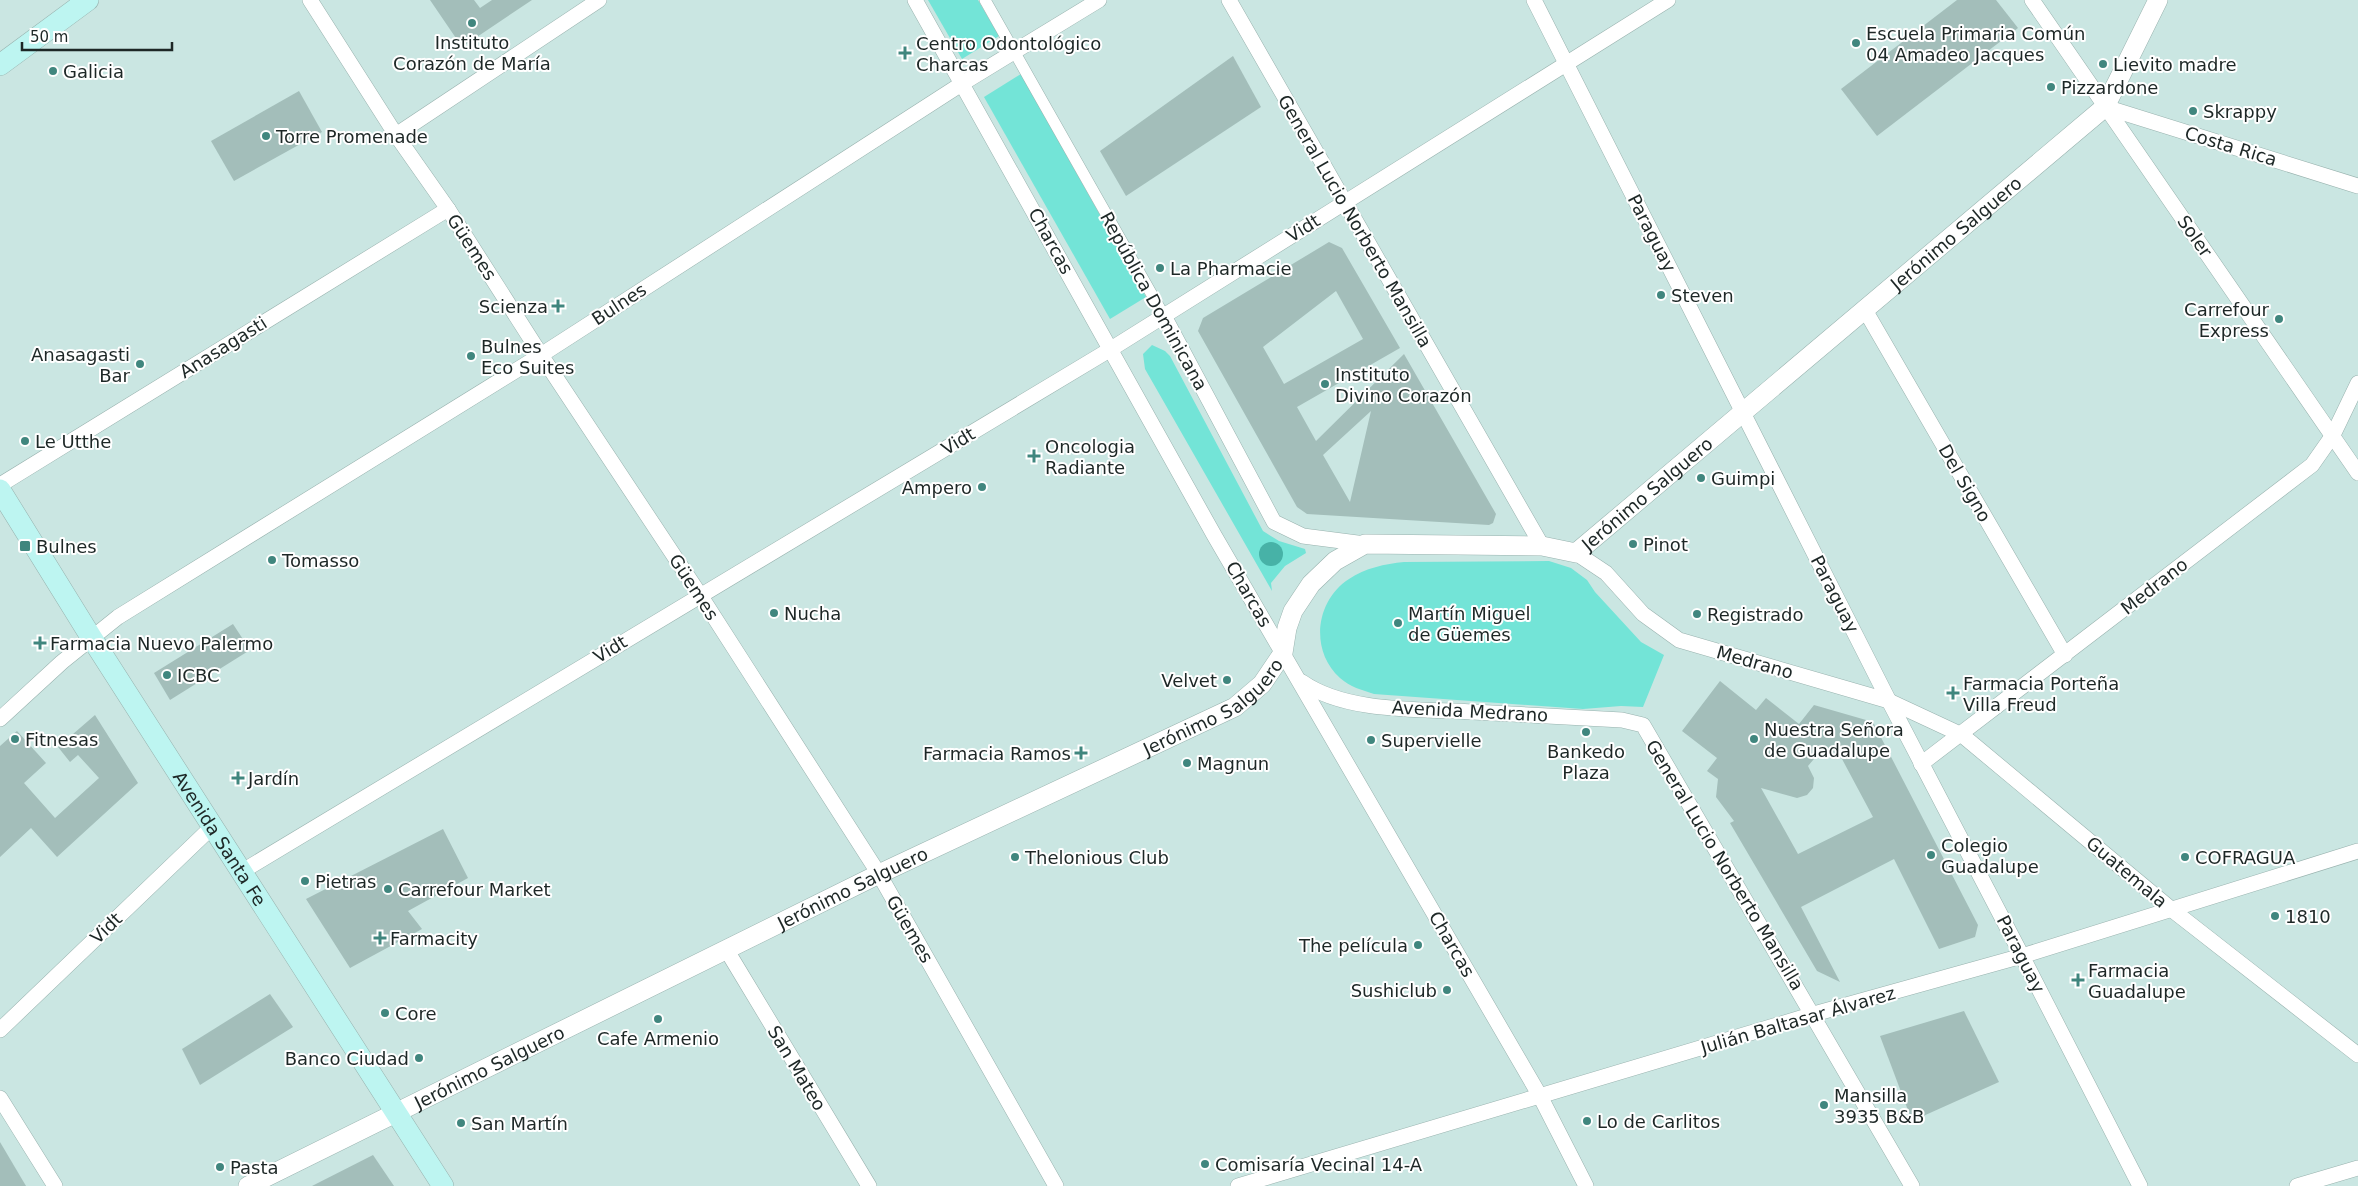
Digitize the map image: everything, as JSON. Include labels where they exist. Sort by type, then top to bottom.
[{"type":"main road","points":[[0,65],[88,0]]},
{"type":"main road","name":"Avenida Santa Fe","points":[[0,490],[91,637],[443,1186]]},
{"type":"street","name":"Güemes","points":[[310,0],[396,135],[448,209],[541,355],[700,595],[879,874],[1056,1186]]},
{"type":"street","points":[[396,135],[599,0]]},
{"type":"street","name":"Charcas","points":[[915,0],[1214,534],[1540,1096],[1586,1186]]},
{"type":"street","name":"República Dominicana","points":[[985,0],[1164,316],[1274,522],[1303,536],[1365,544]]},
{"type":"street","name":"Bulnes","points":[[0,719],[91,637],[118,617],[541,355],[963,83],[1099,0]]},
{"type":"street","name":"General Lucio Norberto Mansilla","points":[[1229,0],[1542,546]]},
{"type":"street","name":"Paraguay","points":[[1534,0],[1921,764],[2140,1186]]},
{"type":"street","name":"Vidt","points":[[241,872],[1111,349],[1566,62],[1668,0]]},
{"type":"street","name":"Soler","points":[[2032,0],[2358,472]]},
{"type":"street","name":"Jerónimo Salguero","points":[[248,1186],[879,874],[1235,707],[1262,684],[1283,653],[1287,628],[1300,598],[1311,584],[1335,561],[1365,544],[1542,546],[1576,553],[2105,107],[2158,0]]},
{"type":"street","name":"Costa Rica","points":[[2105,107],[2358,186]]},
{"type":"street","name":"Anasagasti","points":[[0,485],[448,209]]},
{"type":"street","name":"Del Signo","points":[[1865,310],[2065,655]]},
{"type":"street","name":"Medrano","points":[[1921,764],[1962,735],[2312,465],[2333,435],[2358,383]]},
{"type":"street","name":"Medrano","points":[[1576,553],[1606,573],[1643,614],[1679,640],[1889,701]]},
{"type":"street","name":"Avenida Medrano","points":[[1300,681],[1313,690],[1330,696],[1388,707],[1622,720],[1643,725]]},
{"type":"street","name":"Guatemala","points":[[1889,701],[1962,735],[2171,909],[2358,1055]]},
{"type":"street","name":"General Lucio Norberto Mansilla","points":[[1643,725],[1814,1014],[1912,1186]]},
{"type":"street","name":"Vidt","points":[[0,1030],[213,826]]},
{"type":"street","name":"Julián Baltasar Álvarez","points":[[1238,1186],[1814,1014],[2022,956],[2358,851]]},
{"type":"street","name":"San Mateo","points":[[726,949],[869,1186]]},
{"type":"street","points":[[0,1098],[55,1186]]},
{"type":"street","points":[[2296,1186],[2358,1168]]},
{"type":"shaded area","points":[[928,0],[978,0],[999,36],[962,59]]},
{"type":"shaded area","points":[[1021,74],[1146,297],[1110,319],[984,97]]},
{"type":"shaded area","points":[[1152,345],[1165,351],[1170,356],[1263,531],[1279,541],[1305,549],[1306,553],[1285,566],[1271,583],[1272,591],[1145,369],[1143,354]]},
{"type":"shaded area","points":[[1271,542],[1276,543],[1282,549],[1282,559],[1276,565],[1271,566],[1266,565],[1260,559],[1259,554],[1260,549],[1266,543]]},
{"type":"shaded area","points":[[1549,561],[1571,568],[1587,580],[1595,592],[1641,642],[1664,655],[1643,707],[1621,706],[1583,709],[1374,694],[1356,688],[1340,678],[1330,667],[1324,654],[1320,626],[1323,612],[1329,599],[1349,579],[1368,569],[1404,562]]},
{"type":"building","name":"Instituto Corazón de María","points":[[430,0],[474,0],[480,8],[492,0],[532,0],[462,47]]},
{"type":"building","points":[[1957,0],[1996,0],[2018,28],[1877,136],[1841,89]]},
{"type":"building","points":[[1233,56],[1261,107],[1126,196],[1100,151]]},
{"type":"building","name":"Torre Promenade","points":[[299,91],[322,132],[234,181],[211,141]]},
{"type":"building","name":"Instituto Divino Corazón","points":[[1329,242],[1342,248],[1400,348],[1297,407],[1316,441],[1404,354],[1496,514],[1493,523],[1489,525],[1307,514],[1297,507],[1198,331],[1203,318]],"holes":[[[1336,291],[1363,339],[1284,384],[1263,347]],[[1371,411],[1350,502],[1323,455]]]},
{"type":"building","points":[[233,624],[250,650],[170,700],[154,673]]},
{"type":"building","points":[[1720,681],[1756,710],[1766,698],[1799,724],[1814,705],[1873,722],[1978,925],[1975,937],[1939,949],[1894,859],[1801,907],[1840,982],[1817,971],[1730,823],[1734,821],[1716,797],[1718,779],[1707,771],[1717,758],[1682,731]],"holes":[[[1825,746],[1842,759],[1873,817],[1798,854],[1761,788],[1797,798],[1807,795],[1813,788],[1814,778],[1808,766]]]},
{"type":"building","points":[[95,715],[138,783],[57,857],[31,828],[0,857],[0,746],[17,731],[46,763],[24,783],[55,818],[99,778],[78,755],[70,762],[58,747]]},
{"type":"building","name":"Carrefour Market","points":[[443,829],[468,878],[408,911],[422,929],[350,968],[306,899]]},
{"type":"building","points":[[270,994],[293,1027],[200,1085],[182,1049]]},
{"type":"building","points":[[1964,1011],[1999,1082],[1912,1121],[1880,1036]]},
{"type":"building","points":[[0,1142],[26,1186],[0,1186]]},
{"type":"building","points":[[373,1155],[394,1186],[312,1186]]},
{"type":"place","name":"Instituto Corazón de María","points":[[472,23]]},
{"type":"place","name":"Escuela Primaria Común 04 Amadeo Jacques","points":[[1856,43]]},
{"type":"place","name":"Centro Odontológico Charcas","points":[[905,53]]},
{"type":"place","name":"Lievito madre","points":[[2103,64]]},
{"type":"place","name":"Galicia","points":[[53,71]]},
{"type":"place","name":"Pizzardone","points":[[2051,87]]},
{"type":"place","name":"Skrappy","points":[[2193,111]]},
{"type":"place","name":"Torre Promenade","points":[[266,136]]},
{"type":"place","name":"La Pharmacie","points":[[1160,268]]},
{"type":"place","name":"Steven","points":[[1661,295]]},
{"type":"place","name":"Scienza","points":[[558,306]]},
{"type":"place","name":"Carrefour Express","points":[[2279,319]]},
{"type":"place","name":"Bulnes Eco Suites","points":[[471,356]]},
{"type":"place","name":"Anasagasti Bar","points":[[140,364]]},
{"type":"place","name":"Instituto Divino Corazón","points":[[1325,384]]},
{"type":"place","name":"Le Utthe","points":[[25,441]]},
{"type":"place","name":"Oncologia Radiante","points":[[1034,456]]},
{"type":"place","name":"Guimpi","points":[[1701,478]]},
{"type":"place","name":"Ampero","points":[[982,487]]},
{"type":"place","name":"Pinot","points":[[1633,544]]},
{"type":"place","name":"Bulnes","points":[[25,546]]},
{"type":"place","name":"Tomasso","points":[[272,560]]},
{"type":"place","name":"Nucha","points":[[774,613]]},
{"type":"place","name":"Registrado","points":[[1697,614]]},
{"type":"place","name":"Martín Miguel de Güemes","points":[[1398,623]]},
{"type":"place","name":"Farmacia Nuevo Palermo","points":[[40,643]]},
{"type":"place","name":"ICBC","points":[[167,675]]},
{"type":"place","name":"Velvet","points":[[1227,680]]},
{"type":"place","name":"Farmacia Porteña Villa Freud","points":[[1953,693]]},
{"type":"place","name":"Bankedo Plaza","points":[[1586,732]]},
{"type":"place","name":"Fitnesas","points":[[15,739]]},
{"type":"place","name":"Nuestra Señora de Guadalupe","points":[[1754,739]]},
{"type":"place","name":"Supervielle","points":[[1371,740]]},
{"type":"place","name":"Farmacia Ramos","points":[[1081,753]]},
{"type":"place","name":"Magnun","points":[[1187,763]]},
{"type":"place","name":"Jardín","points":[[238,778]]},
{"type":"place","name":"Colegio Guadalupe","points":[[1931,855]]},
{"type":"place","name":"Thelonious Club","points":[[1015,857]]},
{"type":"place","name":"COFRAGUA","points":[[2185,857]]},
{"type":"place","name":"Pietras","points":[[305,881]]},
{"type":"place","name":"Carrefour Market","points":[[388,889]]},
{"type":"place","name":"1810","points":[[2275,916]]},
{"type":"place","name":"Farmacity","points":[[380,938]]},
{"type":"place","name":"The película","points":[[1418,945]]},
{"type":"place","name":"Farmacia Guadalupe","points":[[2078,980]]},
{"type":"place","name":"Sushiclub","points":[[1447,990]]},
{"type":"place","name":"Core","points":[[385,1013]]},
{"type":"place","name":"Cafe Armenio","points":[[658,1019]]},
{"type":"place","name":"Banco Ciudad","points":[[419,1058]]},
{"type":"place","name":"Mansilla 3935 B&B","points":[[1824,1105]]},
{"type":"place","name":"Lo de Carlitos","points":[[1587,1121]]},
{"type":"place","name":"San Martín","points":[[461,1123]]},
{"type":"place","name":"Comisaría Vecinal 14-A","points":[[1205,1164]]},
{"type":"place","name":"Pasta","points":[[220,1167]]}]
